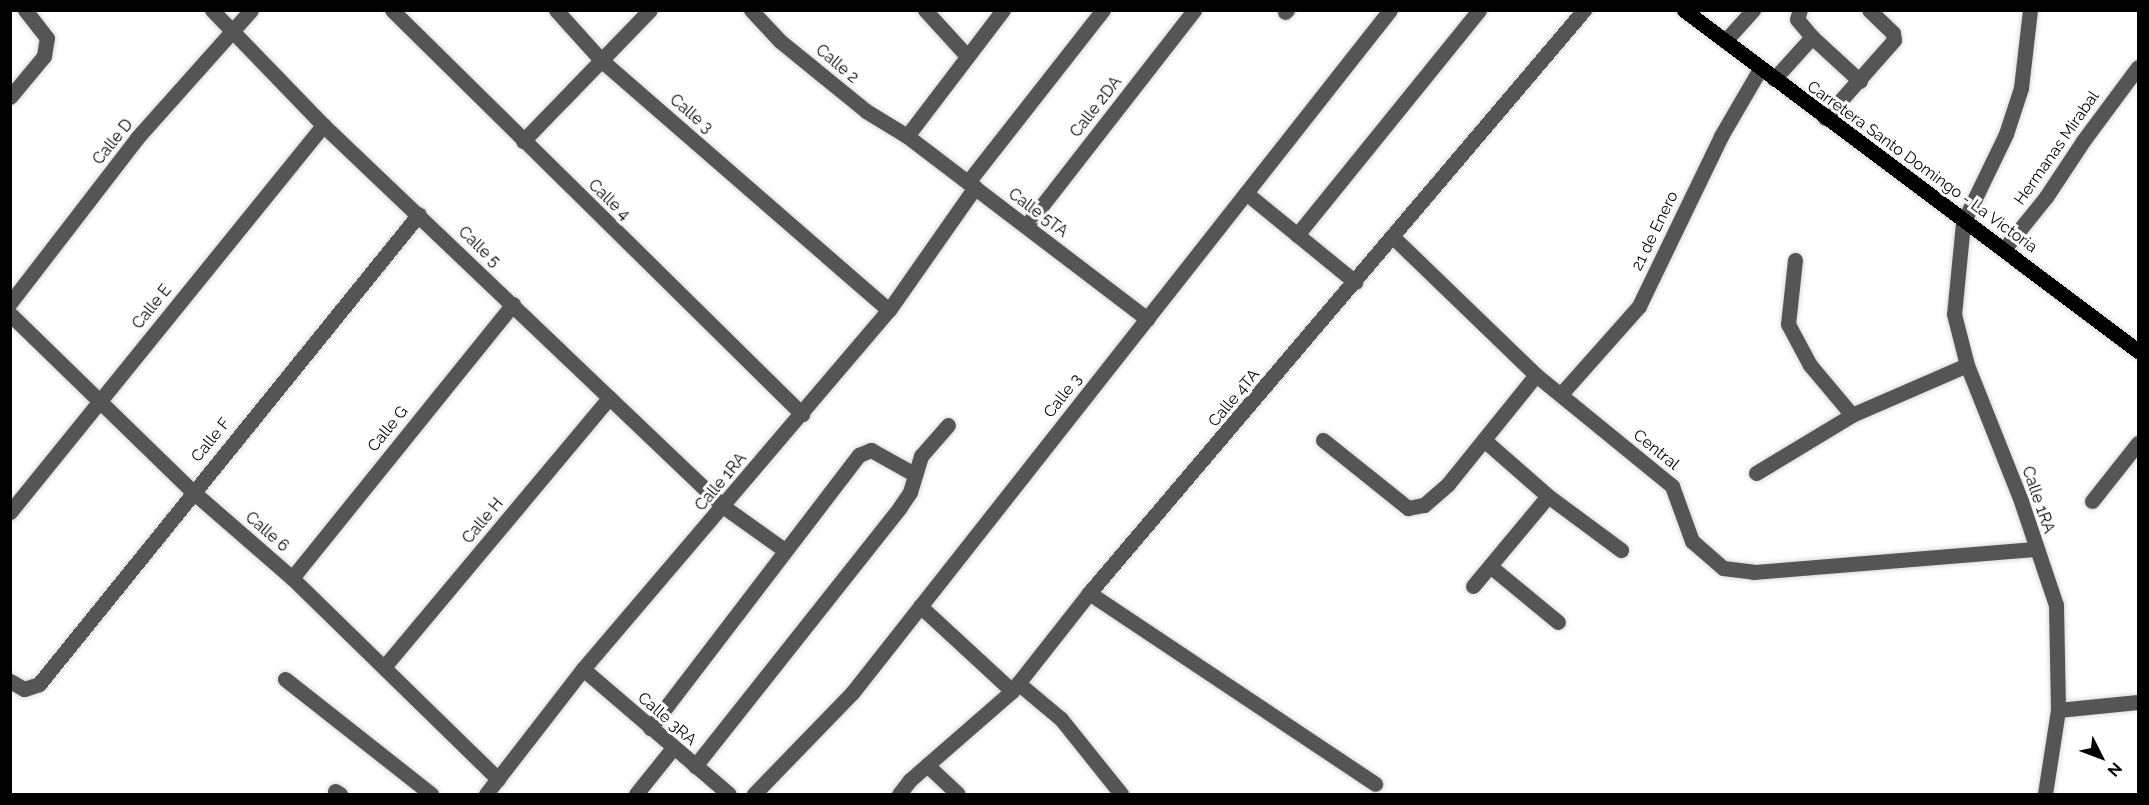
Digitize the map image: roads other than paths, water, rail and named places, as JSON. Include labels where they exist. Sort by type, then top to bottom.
[{"type":"main road","name":"Carretera Santo Domingo - La Victoria","points":[[1684,10],[1963,223],[2004,249],[2139,351]]},
{"type":"street","points":[[10,98],[44,56],[47,38],[25,10]]},
{"type":"street","name":"Calle 5","points":[[212,10],[323,125],[724,507],[783,549]]},
{"type":"street","name":"Calle D","points":[[10,303],[137,138],[252,10]]},
{"type":"street","name":"Calle 4","points":[[393,10],[523,141],[802,414]]},
{"type":"street","name":"Calle 3","points":[[556,10],[601,60],[889,310]]},
{"type":"street","points":[[523,141],[650,10]]},
{"type":"street","name":"Calle 2","points":[[751,10],[780,41],[866,111],[907,136]]},
{"type":"street","points":[[926,10],[967,56]]},
{"type":"street","points":[[907,136],[1003,10]]},
{"type":"street","name":"Calle 1RA","points":[[486,795],[583,669],[724,507],[889,310],[971,185],[1103,10]]},
{"type":"street","name":"Calle 2DA","points":[[1026,226],[1194,10]]},
{"type":"street","name":"Calle 3","points":[[754,795],[829,719],[1390,10]]},
{"type":"street","points":[[1298,235],[1479,10]]},
{"type":"street","name":"Calle 4TA","points":[[899,795],[927,765],[1015,687],[1089,593],[1584,10]]},
{"type":"street","points":[[1725,41],[1753,10]]},
{"type":"street","points":[[1800,10],[1797,19],[1812,37],[1860,81]]},
{"type":"street","points":[[1825,118],[1894,40],[1893,33],[1869,10]]},
{"type":"street","points":[[1963,223],[2006,134],[2021,88],[2030,10]]},
{"type":"street","points":[[1774,79],[1812,37]]},
{"type":"street","name":"Hermanas Mirabal","points":[[2004,249],[2046,197],[2139,67]]},
{"type":"street","name":"21 de Enero","points":[[1561,394],[1639,306],[1721,136],[1760,69]]},
{"type":"street","name":"Calle E","points":[[10,512],[323,125]]},
{"type":"street","name":"Calle 5TA","points":[[907,136],[1147,319]]},
{"type":"street","points":[[1246,193],[1355,282]]},
{"type":"street","name":"Calle F","points":[[10,681],[32,689],[419,214]]},
{"type":"street","name":"Calle 1RA","points":[[1963,223],[1954,314],[1967,365],[2021,501],[2056,605],[2058,710],[2045,795]]},
{"type":"street","name":"Central","points":[[1392,236],[1536,375],[1672,486],[1692,541],[1723,568],[1754,572],[2036,549]]},
{"type":"street","points":[[1795,260],[1788,324],[1810,365],[1852,415]]},
{"type":"street","name":"Calle G","points":[[292,578],[513,304]]},
{"type":"street","name":"Calle 6","points":[[10,314],[192,491],[292,578],[498,779]]},
{"type":"street","points":[[1756,473],[1852,415],[1967,365]]},
{"type":"street","points":[[1323,440],[1408,508],[1424,505],[1448,484],[1536,375]]},
{"type":"street","name":"Calle H","points":[[384,667],[609,398]]},
{"type":"street","points":[[695,766],[900,507],[910,492],[921,456],[948,425]]},
{"type":"street","points":[[1484,440],[1548,496],[1621,550]]},
{"type":"street","points":[[2092,501],[2139,443]]},
{"type":"street","points":[[650,728],[783,549],[864,450],[871,450],[914,474]]},
{"type":"street","points":[[1473,586],[1548,496]]},
{"type":"street","points":[[1490,566],[1558,622]]},
{"type":"street","points":[[1089,593],[1375,784]]},
{"type":"street","points":[[920,606],[1015,687],[1061,719],[1121,795]]},
{"type":"street","name":"Calle 3RA","points":[[583,669],[729,795]]},
{"type":"street","points":[[285,679],[431,795]]},
{"type":"street","points":[[2058,710],[2139,702]]},
{"type":"street","points":[[636,795],[673,748]]},
{"type":"street","points":[[927,765],[958,795]]}]
